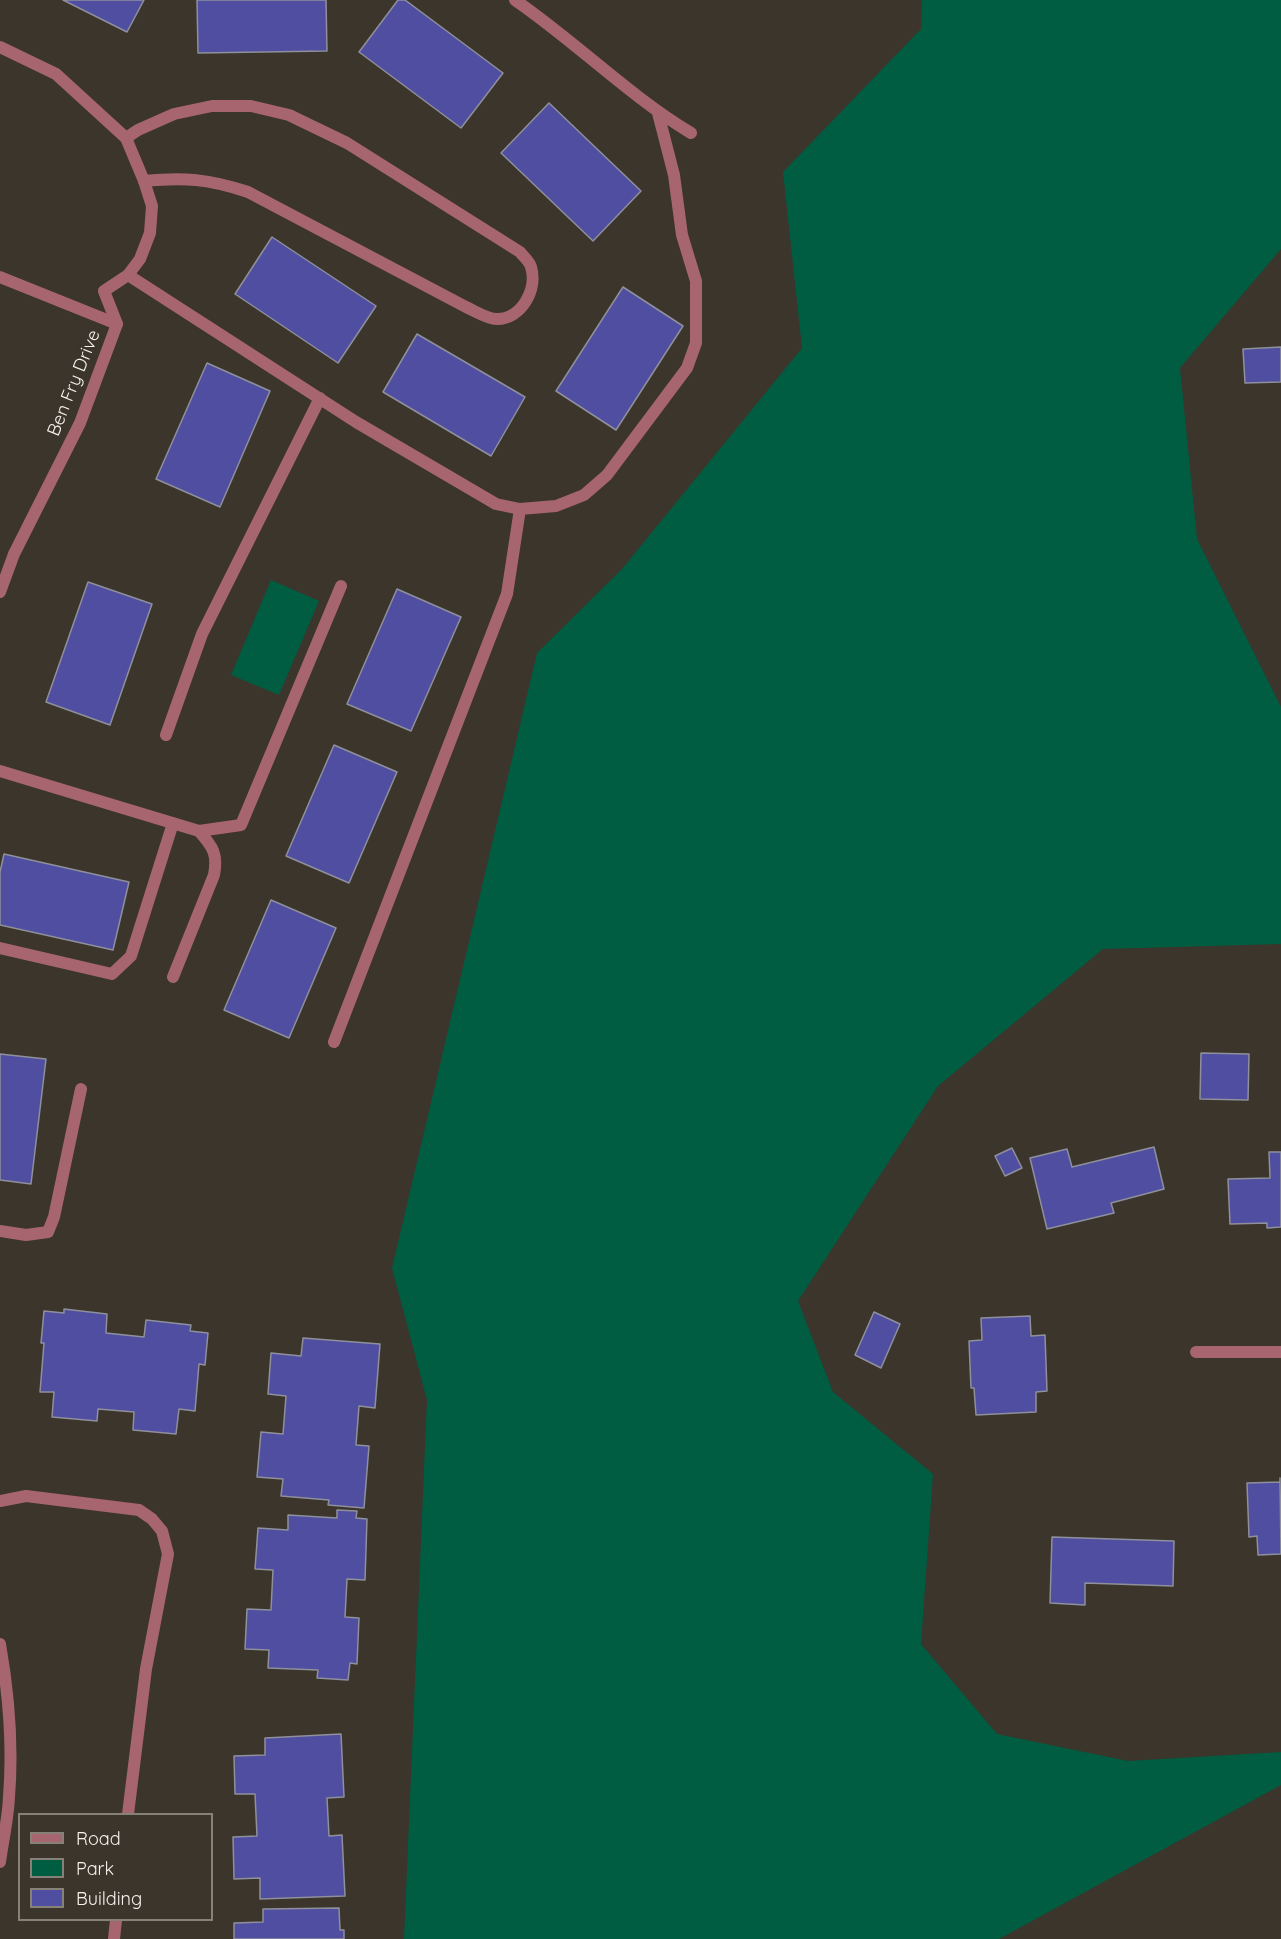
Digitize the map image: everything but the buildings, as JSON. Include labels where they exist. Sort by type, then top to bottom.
[{"type":"street","points":[[515,0],[553,26],[658,113],[691,133]]},
{"type":"street","name":"Ben Fry Drive","points":[[0,47],[56,74],[126,138],[152,206],[150,234],[140,259],[128,274],[104,291],[117,324],[80,423],[15,554],[0,592]]},
{"type":"street","points":[[126,138],[174,114],[212,106],[251,106],[289,115],[347,143],[520,252],[531,265],[534,281],[522,309],[511,317],[495,319],[465,308],[248,192],[217,182],[177,178],[144,181]]},
{"type":"street","points":[[128,274],[320,398],[496,504],[520,509],[556,507],[584,495],[608,475],[687,368],[696,342],[696,281],[682,235],[674,175],[658,113]]},
{"type":"street","points":[[0,277],[117,324]]},
{"type":"street","points":[[166,735],[202,634],[320,398]]},
{"type":"street","points":[[334,1042],[507,594],[520,509]]},
{"type":"street","points":[[0,771],[199,831],[241,825],[341,586]]},
{"type":"street","points":[[0,948],[112,974],[131,956],[173,823]]},
{"type":"street","points":[[173,977],[214,875],[216,864],[213,847],[199,831]]},
{"type":"street","points":[[0,1231],[26,1235],[48,1232],[54,1217],[81,1089]]},
{"type":"street","points":[[1196,1352],[1281,1352]]},
{"type":"street","points":[[0,1501],[26,1496],[139,1510],[152,1519],[162,1531],[168,1554],[146,1669],[128,1813]]},
{"type":"street","points":[[0,1644],[8,1689],[5,1731],[9,1798],[0,1862]]},
{"type":"street","points":[[114,1939],[116,1921]]},
{"type":"green space","points":[[922,0],[1281,0],[1281,249],[1180,368],[1197,539],[1281,707],[1281,944],[1103,949],[938,1086],[798,1301],[833,1392],[933,1474],[921,1644],[997,1734],[1128,1761],[1281,1752],[1281,1785],[999,1939],[404,1939],[427,1400],[392,1268],[537,653],[622,569],[802,348],[783,172],[921,29]]},
{"type":"green space","points":[[271,580],[319,601],[279,695],[231,675]]}]
